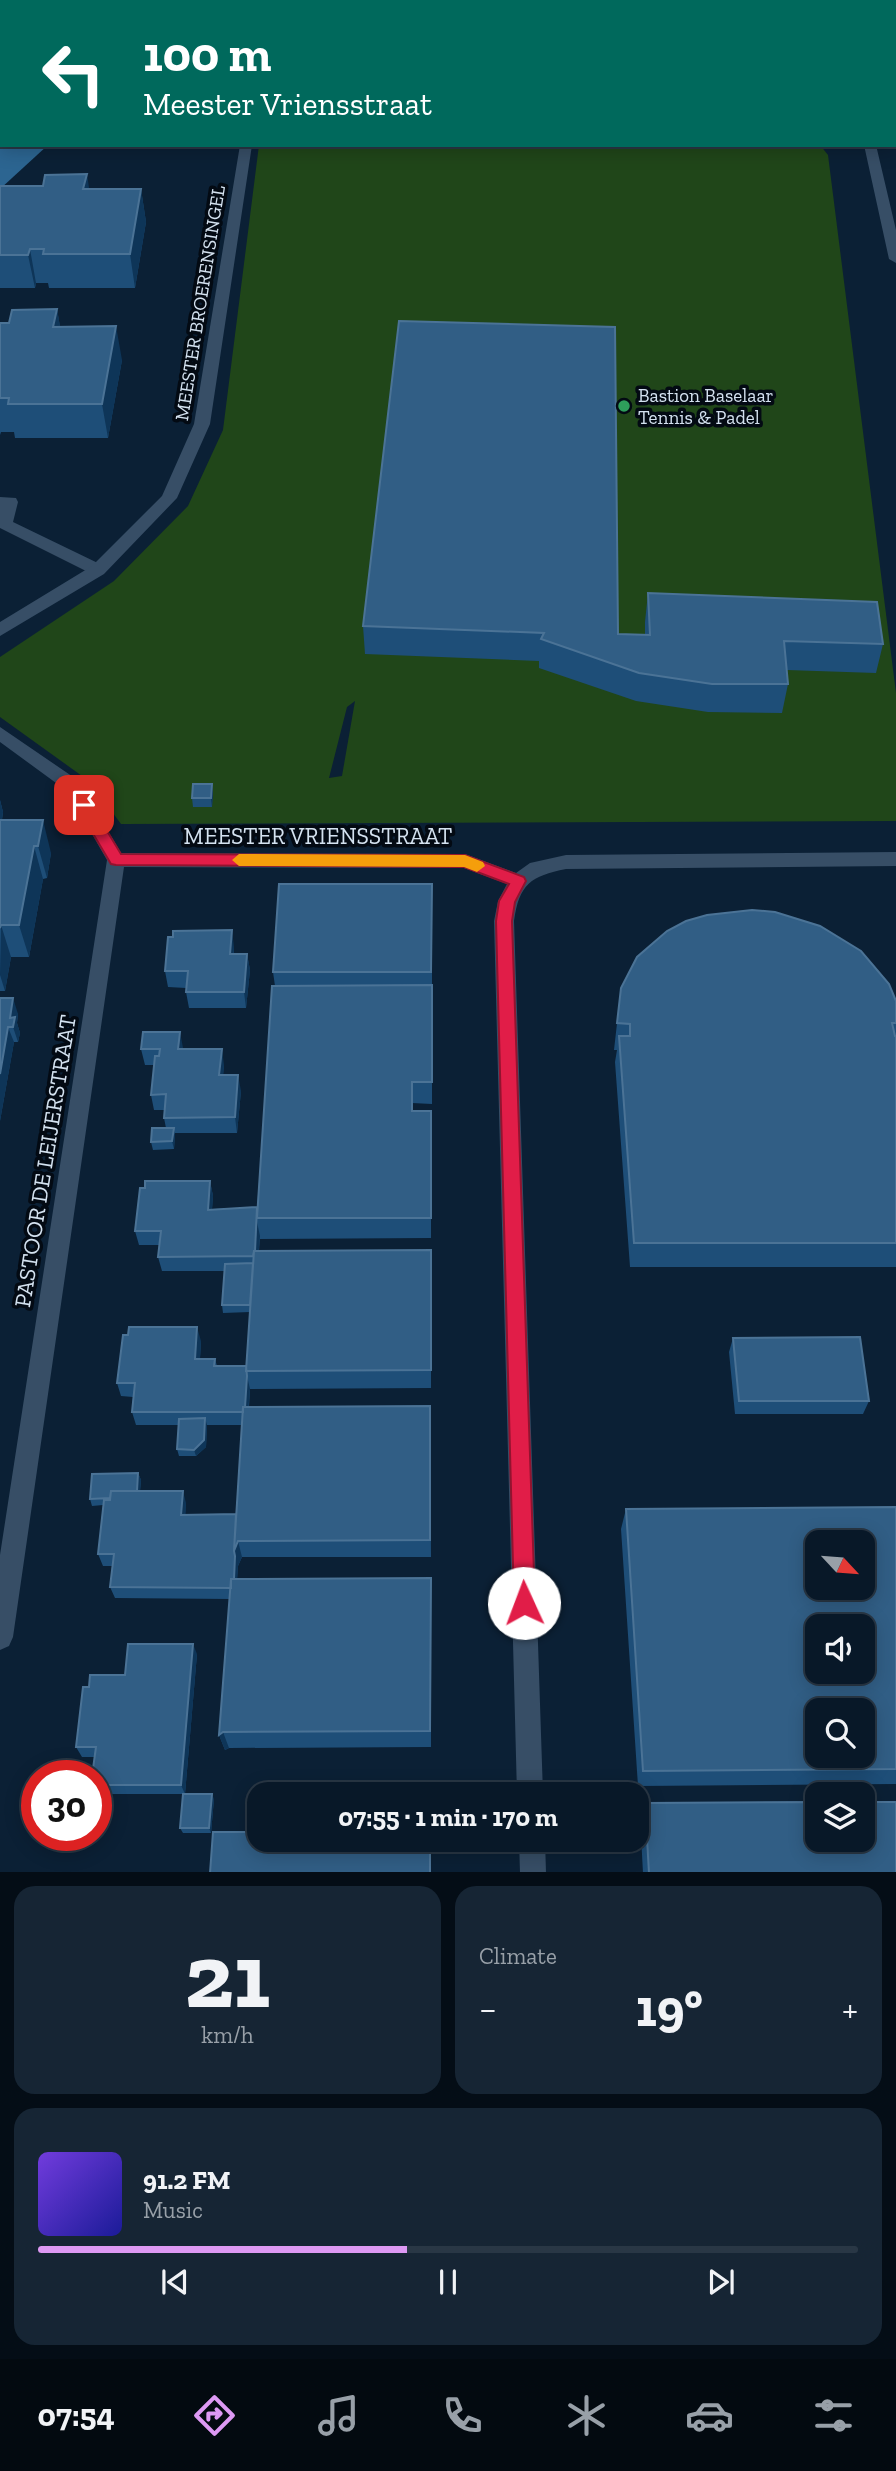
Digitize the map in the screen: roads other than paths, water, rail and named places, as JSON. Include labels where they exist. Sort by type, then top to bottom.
[{"type":"street","name":"MEESTER BROERENSINGEL","points":[[0,630],[98,570],[169,498],[202,424],[232,219],[246,147]]},
{"type":"street","points":[[870,147],[896,259]]},
{"type":"street","points":[[0,502],[10,502],[5,524],[98,570]]},
{"type":"street","points":[[0,733],[73,786],[116,860]]},
{"type":"street","points":[[530,1782],[504,921],[507,901],[518,881],[537,868],[566,862],[896,859]]},
{"type":"street","name":"MEESTER VRIENSSTRAAT","points":[[116,860],[465,861],[518,881]]},
{"type":"street","name":"PASTOOR DE LEIJERSTRAAT","points":[[0,1637],[116,860]]},
{"type":"street","points":[[532,1852],[533,1872]]},
{"type":"water","points":[[1,147],[46,147],[0,189]]},
{"type":"place","name":"Bastion Baselaar Tennis & Padel","points":[[624,406]]}]
